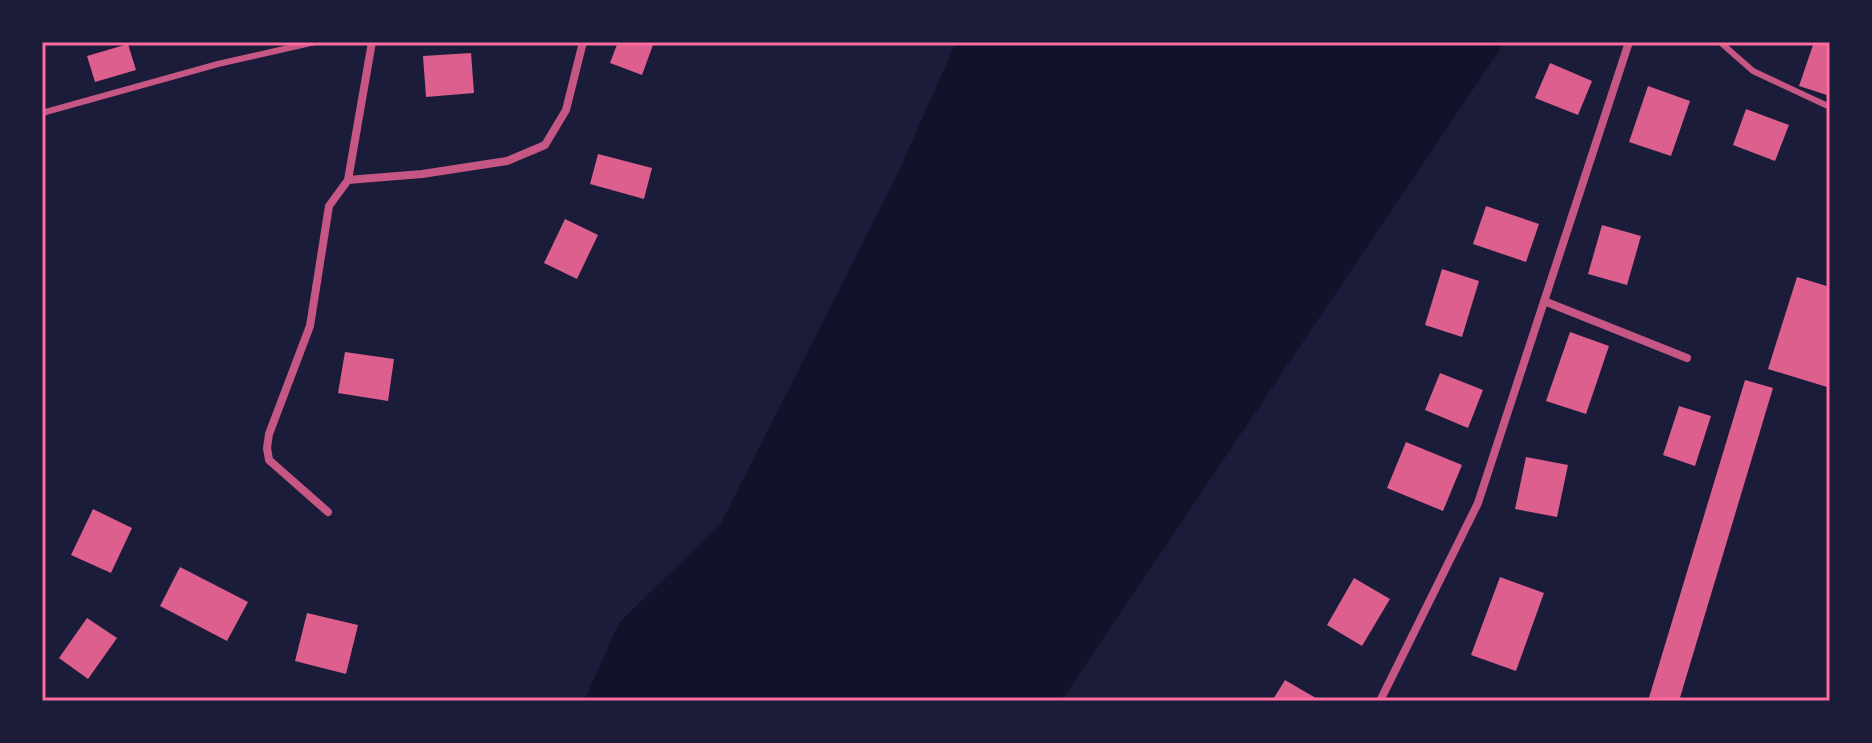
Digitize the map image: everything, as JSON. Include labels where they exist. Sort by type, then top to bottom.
[{"type":"street","points":[[328,512],[269,460],[267,448],[269,434],[310,326],[329,206],[348,180],[372,42]]},
{"type":"street","points":[[348,180],[422,174],[507,161],[545,145],[566,110],[583,42]]},
{"type":"street","points":[[1380,701],[1478,503],[1629,42]]},
{"type":"street","points":[[1544,301],[1687,358]]},
{"type":"lane","points":[[42,113],[218,64],[315,42]]},
{"type":"lane","points":[[1720,42],[1753,71],[1830,107]]},
{"type":"shaded area","points":[[956,42],[1505,42],[1061,701],[584,701],[619,623],[721,523],[896,177]]},
{"type":"building","points":[[618,42],[654,42],[642,75],[610,63]]},
{"type":"building","points":[[1814,42],[1830,42],[1830,96],[1799,86]]},
{"type":"building","points":[[128,44],[136,70],[95,82],[87,56]]},
{"type":"building","points":[[471,53],[474,93],[426,97],[423,56]]},
{"type":"building","points":[[1550,63],[1592,81],[1578,115],[1535,98]]},
{"type":"building","points":[[1648,86],[1690,101],[1671,156],[1629,142]]},
{"type":"building","points":[[1746,109],[1789,125],[1775,161],[1733,145]]},
{"type":"building","points":[[598,154],[652,168],[644,199],[590,184]]},
{"type":"building","points":[[1486,206],[1539,224],[1526,262],[1473,244]]},
{"type":"building","points":[[565,219],[598,235],[577,279],[544,263]]},
{"type":"building","points":[[1602,225],[1641,236],[1627,285],[1588,274]]},
{"type":"building","points":[[1442,269],[1479,281],[1462,337],[1425,325]]},
{"type":"building","points":[[1797,277],[1830,287],[1830,376],[1827,387],[1768,369]]},
{"type":"building","points":[[1570,332],[1609,346],[1586,414],[1546,401]]},
{"type":"building","points":[[345,352],[394,359],[388,401],[338,393]]},
{"type":"building","points":[[1440,373],[1483,390],[1468,428],[1425,410]]},
{"type":"building","points":[[1745,380],[1773,388],[1679,701],[1648,701]]},
{"type":"building","points":[[1679,406],[1711,416],[1695,466],[1663,455]]},
{"type":"building","points":[[1406,442],[1462,465],[1443,511],[1387,488]]},
{"type":"building","points":[[1526,457],[1568,465],[1557,517],[1515,509]]},
{"type":"building","points":[[93,509],[132,528],[111,573],[71,555]]},
{"type":"building","points":[[180,567],[248,602],[227,641],[160,606]]},
{"type":"building","points":[[1500,577],[1544,593],[1516,671],[1471,655]]},
{"type":"building","points":[[1354,578],[1390,599],[1362,646],[1327,625]]},
{"type":"building","points":[[307,613],[358,625],[346,674],[295,661]]},
{"type":"building","points":[[87,618],[117,638],[88,679],[59,658]]},
{"type":"building","points":[[1285,680],[1321,701],[1272,701]]}]
